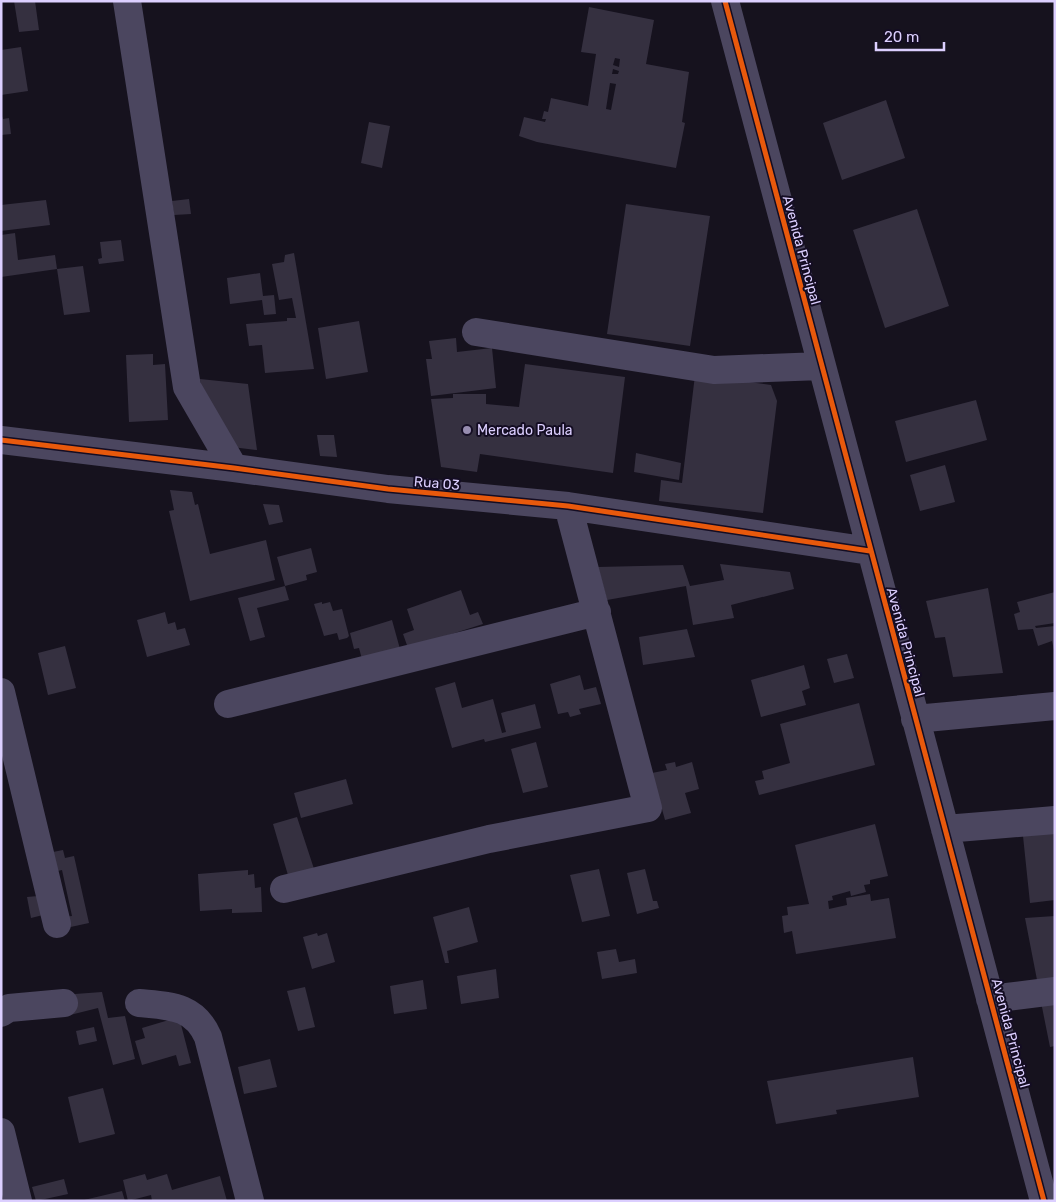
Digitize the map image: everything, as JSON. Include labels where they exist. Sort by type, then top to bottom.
[{"type":"street","points":[[127,1],[187,387],[234,468]]},
{"type":"street","name":"Avenida Principal","points":[[725,1],[1044,1201]]},
{"type":"street","points":[[476,332],[714,370],[821,366]]},
{"type":"street","name":"Rua 03","points":[[1,440],[388,489],[568,506],[870,551]]},
{"type":"street","points":[[284,889],[490,839],[648,808],[568,506]]},
{"type":"street","points":[[228,704],[597,612]]},
{"type":"street","points":[[1,692],[57,924]]},
{"type":"street","points":[[915,718],[1055,706]]},
{"type":"street","points":[[945,829],[1055,820]]},
{"type":"street","points":[[990,999],[1055,990]]},
{"type":"street","points":[[1,1013],[9,1008],[64,1003]]},
{"type":"street","points":[[139,1003],[179,1007],[202,1024],[208,1037],[250,1201]]},
{"type":"street","points":[[1,1132],[18,1201]]},
{"type":"building","points":[[14,1],[35,1],[39,30],[19,32]]},
{"type":"building","points":[[589,7],[654,20],[646,64],[689,72],[682,122],[685,123],[676,168],[537,142],[519,136],[524,117],[545,122],[546,119],[542,119],[544,111],[548,112],[551,98],[588,106],[596,54],[581,52]],"holes":[[[615,58],[620,59],[619,67],[613,65]],[[613,69],[619,71],[618,74],[612,74]],[[610,83],[616,84],[611,110],[606,109]]]},
{"type":"building","points":[[21,47],[28,91],[1,95],[1,50]]},
{"type":"building","points":[[886,100],[905,158],[842,180],[823,123]]},
{"type":"building","points":[[1,113],[3,119],[9,118],[11,134],[1,135]]},
{"type":"building","points":[[369,122],[390,126],[382,168],[361,163]]},
{"type":"building","points":[[189,199],[191,214],[174,215],[172,201]]},
{"type":"building","points":[[46,200],[50,225],[1,231],[1,205]]},
{"type":"building","points":[[626,204],[710,216],[690,346],[607,334]]},
{"type":"building","points":[[917,209],[949,306],[885,328],[853,230]]},
{"type":"building","points":[[15,233],[18,260],[55,255],[57,269],[1,277],[1,235]]},
{"type":"building","points":[[121,240],[124,261],[99,264],[98,259],[102,258],[100,242]]},
{"type":"building","points":[[294,253],[314,369],[265,373],[262,345],[249,346],[246,324],[287,321],[287,318],[296,318],[292,298],[279,300],[272,264],[284,262],[285,255]]},
{"type":"building","points":[[83,266],[90,312],[64,315],[57,269]]},
{"type":"building","points":[[260,273],[263,296],[274,295],[276,314],[264,315],[262,300],[230,304],[227,278]]},
{"type":"building","points":[[359,321],[368,372],[326,379],[318,328]]},
{"type":"building","points":[[456,338],[457,352],[492,348],[496,388],[431,396],[426,359],[432,359],[429,341]]},
{"type":"building","points":[[153,354],[153,365],[165,364],[168,420],[129,422],[126,355]]},
{"type":"building","points":[[525,364],[625,377],[613,473],[480,454],[477,472],[441,467],[431,399],[453,398],[453,394],[486,394],[486,404],[519,407]]},
{"type":"building","points":[[695,375],[771,385],[777,401],[763,513],[659,501],[661,480],[682,483]]},
{"type":"building","points":[[200,379],[248,384],[257,450],[208,444]]},
{"type":"building","points":[[976,400],[987,440],[906,462],[895,421]]},
{"type":"building","points":[[317,435],[334,435],[337,457],[320,456]]},
{"type":"building","points":[[636,453],[681,463],[679,480],[634,472]]},
{"type":"building","points":[[945,465],[955,502],[920,511],[910,475]]},
{"type":"building","points":[[170,490],[192,492],[195,505],[198,504],[210,554],[266,540],[275,580],[190,601],[169,511],[174,510]]},
{"type":"building","points":[[263,504],[279,505],[283,522],[269,525]]},
{"type":"building","points":[[311,548],[317,572],[306,575],[307,580],[285,586],[277,557]]},
{"type":"building","points":[[720,564],[790,572],[794,589],[731,605],[734,618],[693,625],[686,586],[607,600],[598,567],[683,565],[690,586],[724,580]]},
{"type":"building","points":[[285,586],[289,600],[257,608],[265,637],[250,641],[238,598]]},
{"type":"building","points":[[988,588],[1003,673],[953,677],[945,637],[935,638],[926,601]]},
{"type":"building","points":[[461,590],[470,615],[478,612],[483,624],[408,648],[403,634],[414,630],[407,609]]},
{"type":"building","points":[[1055,592],[1055,623],[1035,626],[1036,628],[1055,626],[1054,650],[1052,641],[1038,646],[1033,629],[1018,630],[1014,614],[1020,612],[1017,602]]},
{"type":"building","points":[[322,602],[322,604],[330,602],[333,611],[342,609],[349,636],[347,638],[339,640],[337,633],[324,636],[314,604]]},
{"type":"building","points":[[165,612],[168,624],[175,622],[177,630],[185,628],[190,645],[147,657],[137,620]]},
{"type":"building","points":[[392,620],[400,649],[362,659],[359,648],[354,649],[350,633]]},
{"type":"building","points":[[687,629],[695,657],[643,665],[639,637]]},
{"type":"building","points":[[65,646],[76,688],[48,695],[38,653]]},
{"type":"building","points":[[847,654],[854,678],[834,683],[827,659]]},
{"type":"building","points":[[804,665],[810,688],[802,691],[806,705],[761,717],[751,680]]},
{"type":"building","points":[[580,675],[584,690],[596,687],[601,704],[579,709],[581,714],[570,717],[568,712],[558,714],[550,684]]},
{"type":"building","points":[[455,682],[462,708],[493,699],[502,733],[506,732],[501,713],[535,704],[541,728],[485,742],[484,739],[452,748],[435,688]]},
{"type":"building","points":[[859,703],[875,765],[759,795],[755,781],[764,779],[762,771],[790,763],[780,724]]},
{"type":"building","points":[[536,742],[548,787],[523,793],[511,749]]},
{"type":"building","points":[[675,762],[676,767],[692,762],[699,789],[685,793],[691,813],[665,820],[652,773],[667,770],[665,764]]},
{"type":"building","points":[[346,779],[353,804],[301,818],[294,793]]},
{"type":"building","points":[[297,817],[316,875],[290,882],[273,824]]},
{"type":"building","points":[[875,824],[888,876],[870,880],[870,884],[864,885],[866,892],[851,896],[850,891],[832,896],[833,900],[828,901],[829,909],[847,905],[846,898],[870,894],[871,901],[889,898],[896,938],[796,954],[792,931],[784,933],[782,916],[788,915],[787,907],[809,904],[795,845]]},
{"type":"building","points":[[1055,833],[1055,900],[1030,903],[1023,836]]},
{"type":"building","points":[[63,850],[65,858],[74,856],[89,923],[66,928],[63,917],[72,916],[62,870],[53,872],[48,853]]},
{"type":"building","points":[[599,869],[610,916],[582,922],[570,875]]},
{"type":"building","points":[[645,869],[653,901],[657,901],[659,908],[637,914],[627,873]]},
{"type":"building","points":[[248,870],[248,875],[254,874],[255,888],[261,887],[262,912],[232,913],[232,909],[200,911],[198,874]]},
{"type":"building","points":[[38,896],[43,915],[31,918],[27,897]]},
{"type":"building","points":[[469,907],[478,942],[447,951],[449,963],[445,963],[433,917]]},
{"type":"building","points":[[1055,916],[1055,983],[1038,985],[1025,918]]},
{"type":"building","points":[[317,933],[318,936],[327,933],[335,962],[312,969],[303,937]]},
{"type":"building","points":[[616,949],[619,962],[635,959],[637,973],[602,979],[597,952]]},
{"type":"building","points":[[496,969],[499,998],[461,1004],[457,976]]},
{"type":"building","points":[[423,980],[427,1009],[394,1014],[390,986]]},
{"type":"building","points":[[305,987],[315,1027],[298,1031],[287,991]]},
{"type":"building","points":[[102,992],[108,1018],[125,1016],[135,1059],[113,1065],[98,1008],[66,1016],[75,994]]},
{"type":"building","points":[[1055,1000],[1055,1046],[1050,1047],[1041,1002]]},
{"type":"building","points":[[179,1017],[191,1063],[179,1066],[176,1055],[142,1065],[135,1041],[145,1038],[142,1028]]},
{"type":"building","points":[[94,1027],[97,1041],[79,1045],[76,1031]]},
{"type":"building","points":[[913,1057],[919,1097],[836,1110],[837,1114],[776,1124],[767,1081]]},
{"type":"building","points":[[270,1059],[277,1087],[244,1094],[238,1067]]},
{"type":"building","points":[[103,1088],[115,1134],[79,1143],[68,1097]]},
{"type":"building","points":[[145,1174],[147,1180],[167,1174],[172,1190],[220,1176],[227,1201],[152,1201],[151,1195],[128,1201],[123,1180]]},
{"type":"building","points":[[64,1179],[68,1194],[36,1201],[32,1187]]},
{"type":"building","points":[[122,1191],[125,1201],[84,1201],[84,1200]]},
{"type":"cycle path","points":[[725,1],[1044,1201]]},
{"type":"cycle path","points":[[1,440],[388,489],[568,506],[870,551]]},
{"type":"place","name":"Mercado Paula","points":[[467,430]]}]
